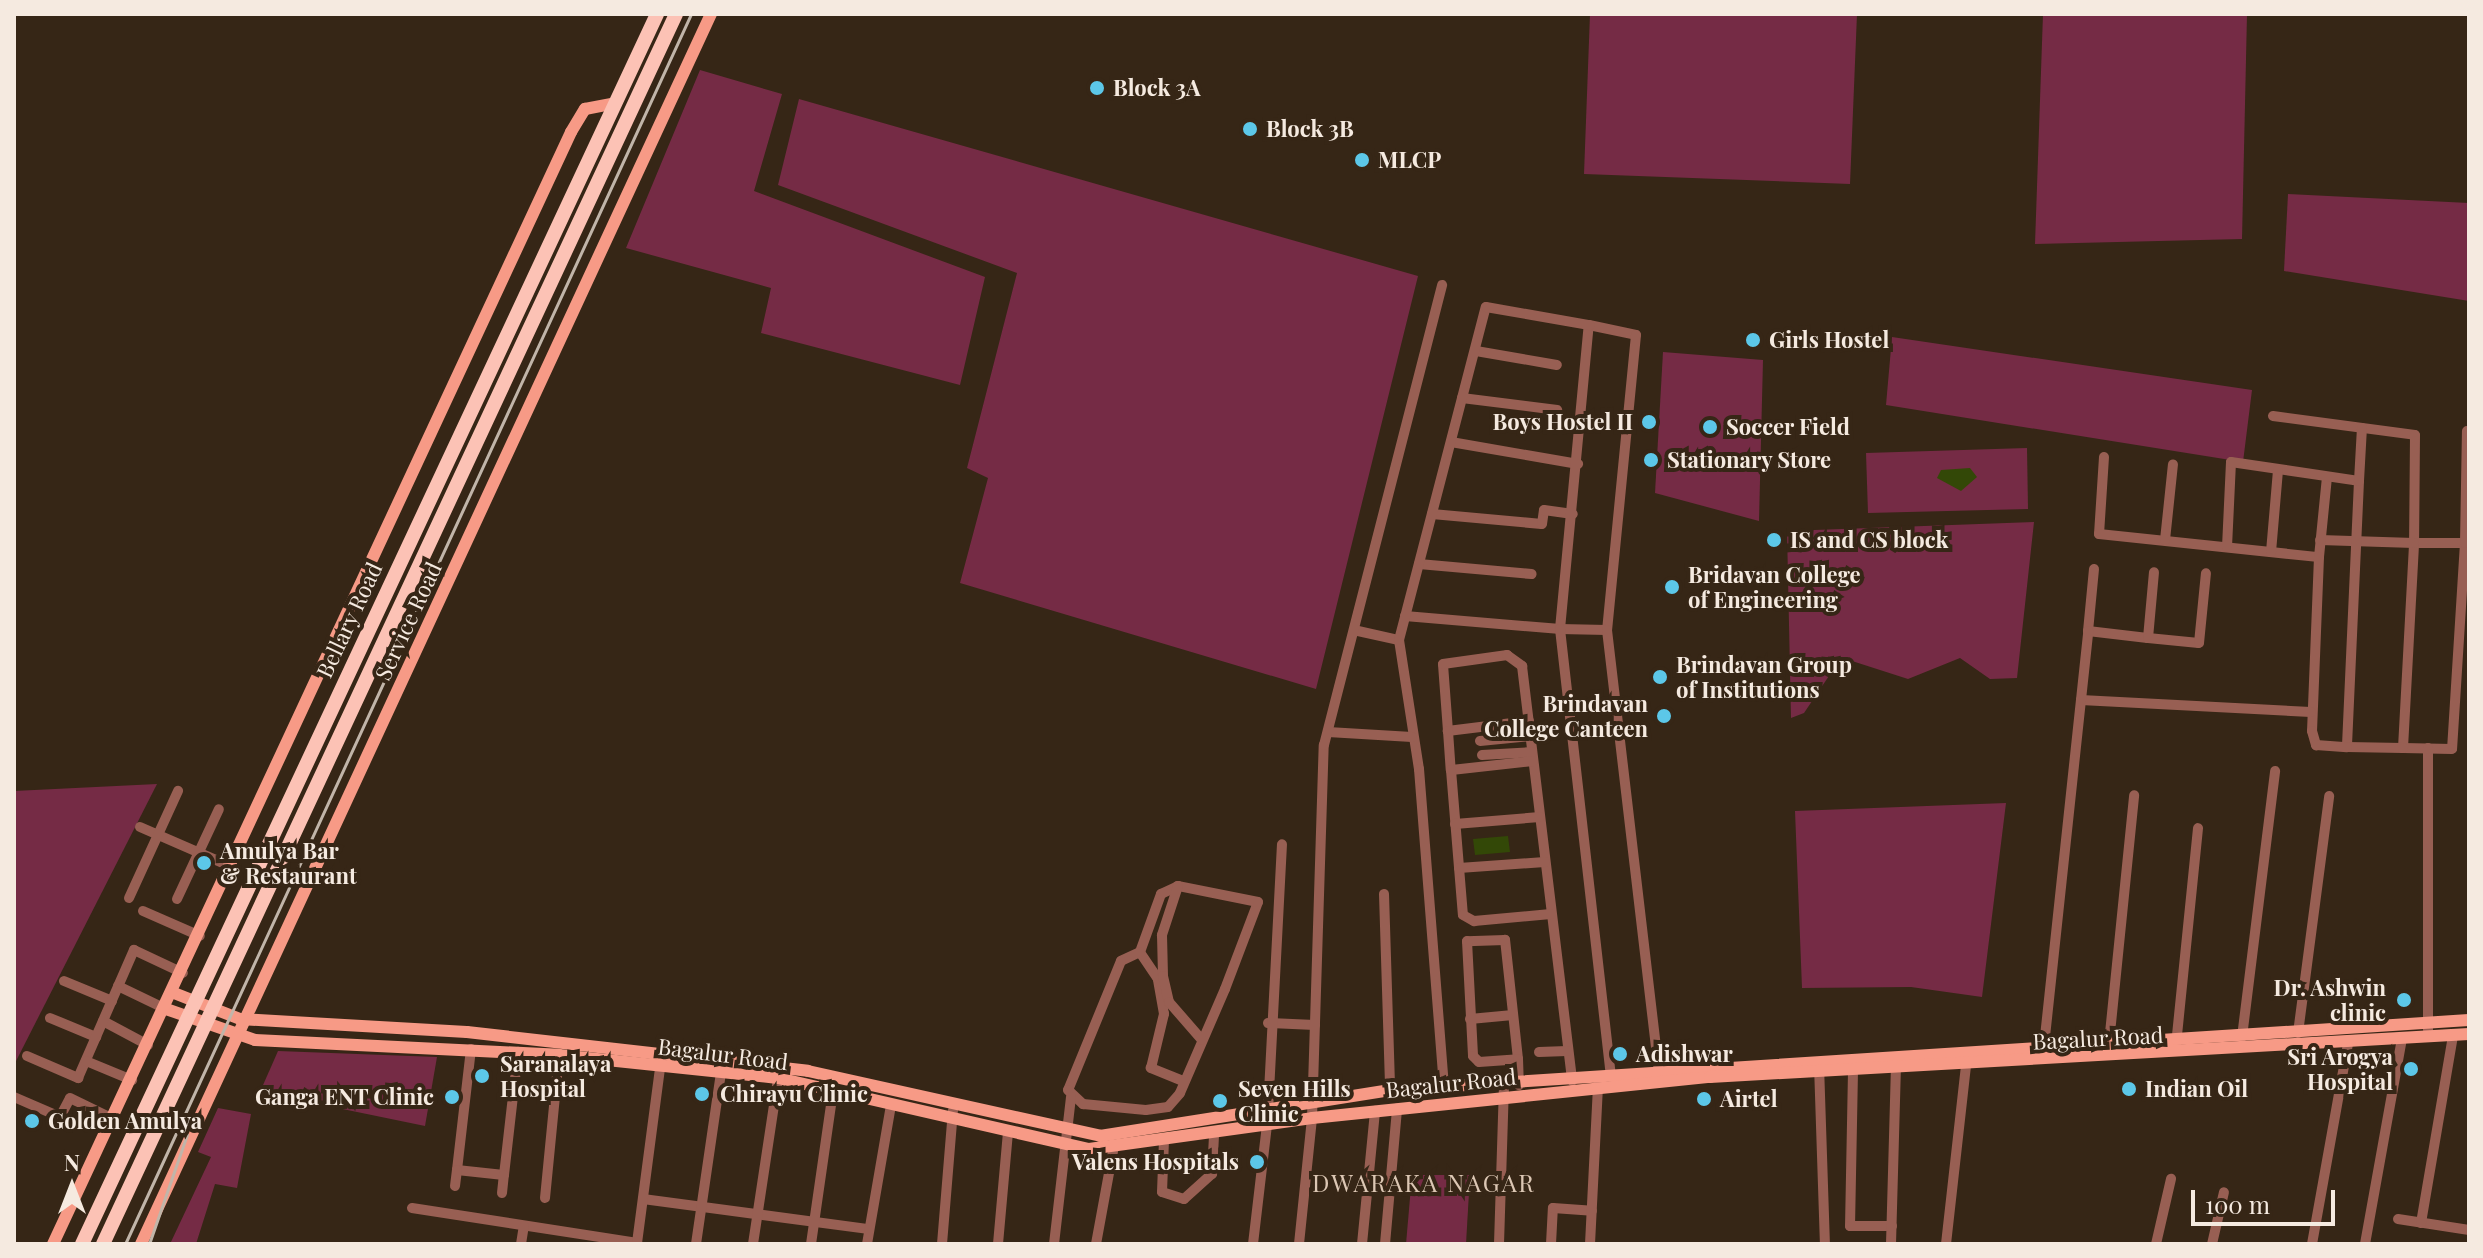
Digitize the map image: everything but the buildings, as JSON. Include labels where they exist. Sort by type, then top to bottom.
[{"type":"highway","name":"Bellary Road","points":[[82,1244],[657,14]]},
{"type":"highway","name":"Bellary Road","points":[[103,1244],[676,14]]},
{"type":"main road","name":"Service Road","points":[[141,1244],[240,1019],[711,14]]},
{"type":"main road","points":[[53,1244],[174,993],[571,132],[585,109],[615,103]]},
{"type":"main road","name":"Bagalur Road","points":[[174,993],[240,1019],[662,1051],[808,1071],[1008,1132],[1114,1146],[1145,1129],[1390,1090],[1444,1086],[1505,1092],[1519,1085],[1572,1081],[1598,1084],[1611,1077],[1659,1071],[1819,1065],[1853,1071],[2176,1047],[2348,1043],[2469,1034]]},
{"type":"main road","name":"Bagalur Road","points":[[166,1009],[233,1036],[559,1055],[778,1078],[891,1105],[1063,1138],[1164,1140],[1505,1092],[2044,1046],[2109,1043],[2176,1047],[2242,1037],[2469,1020]]},
{"type":"street","points":[[1299,1244],[1313,1104],[1328,732],[1358,631],[1442,285]]},
{"type":"street","points":[[1444,1086],[1412,737],[1399,640],[1486,307],[1636,335],[1607,630],[1659,1071]]},
{"type":"street","points":[[1589,325],[1560,629],[1611,1077]]},
{"type":"street","points":[[1476,351],[1557,365]]},
{"type":"street","points":[[1462,398],[1557,410]]},
{"type":"street","points":[[2273,416],[2415,435],[2414,543],[2403,748]]},
{"type":"street","points":[[2347,747],[2362,428]]},
{"type":"street","points":[[2327,477],[2320,540],[2311,712],[2316,745],[2452,749],[2465,543],[2467,431]]},
{"type":"street","points":[[1451,442],[1578,464]]},
{"type":"street","points":[[2104,457],[2099,534],[2319,557]]},
{"type":"street","points":[[2227,547],[2231,462],[2359,481]]},
{"type":"street","points":[[2165,540],[2173,464]]},
{"type":"street","points":[[2271,552],[2278,470]]},
{"type":"street","points":[[1432,514],[1542,524],[1544,510],[1573,514]]},
{"type":"street","points":[[2320,540],[2357,544],[2465,543]]},
{"type":"street","points":[[1419,564],[1532,574]]},
{"type":"street","points":[[2044,1046],[2094,569]]},
{"type":"street","points":[[2148,638],[2154,572]]},
{"type":"street","points":[[2088,631],[2199,643],[2206,573]]},
{"type":"street","points":[[1405,616],[1607,630]]},
{"type":"street","points":[[1358,631],[1399,640]]},
{"type":"street","points":[[1551,914],[1466,919],[1442,671],[1452,660],[1516,660],[1529,721],[1572,1081]]},
{"type":"street","points":[[2081,700],[2311,712]]},
{"type":"street","points":[[1448,731],[1529,721]]},
{"type":"street","points":[[1328,732],[1412,737]]},
{"type":"street","points":[[1480,741],[1530,736]]},
{"type":"street","points":[[2428,748],[2428,1037]]},
{"type":"street","points":[[1482,755],[1533,756]]},
{"type":"street","points":[[1451,770],[1533,756]]},
{"type":"street","points":[[2242,1037],[2275,771]]},
{"type":"street","points":[[129,898],[178,791]]},
{"type":"street","points":[[2109,1043],[2134,795]]},
{"type":"street","points":[[2298,1033],[2329,796]]},
{"type":"street","points":[[177,899],[219,809]]},
{"type":"street","points":[[1455,824],[1540,817]]},
{"type":"street","points":[[140,827],[232,867]]},
{"type":"street","points":[[2176,1047],[2198,828]]},
{"type":"street","points":[[1268,1111],[1268,1023],[1282,844]]},
{"type":"street","points":[[1459,868],[1545,862]]},
{"type":"street","points":[[1178,886],[1162,935],[1163,976],[1169,1002],[1202,1040]]},
{"type":"street","points":[[1054,1244],[1063,1138],[1075,1068],[1121,961],[1140,952],[1161,894],[1178,886],[1258,902],[1202,1040],[1168,1107],[1170,1126]]},
{"type":"street","points":[[1384,894],[1390,1090]]},
{"type":"street","points":[[143,911],[200,936]]},
{"type":"street","points":[[1518,1059],[1476,1060],[1465,945],[1471,939],[1505,940],[1518,1059],[1519,1085]]},
{"type":"street","points":[[27,1056],[78,1078],[134,950],[183,973]]},
{"type":"street","points":[[1140,952],[1158,979],[1164,1014],[1151,1068],[1183,1081]]},
{"type":"street","points":[[64,981],[112,1001]]},
{"type":"street","points":[[118,986],[166,1009]]},
{"type":"street","points":[[1470,1019],[1513,1015]]},
{"type":"street","points":[[50,1018],[96,1037]]},
{"type":"street","points":[[103,1021],[148,1045]]},
{"type":"street","points":[[1268,1023],[1315,1025]]},
{"type":"street","points":[[2421,1223],[2453,1035]]},
{"type":"street","points":[[2365,1244],[2402,1039]]},
{"type":"street","points":[[2312,1244],[2348,1043]]},
{"type":"street","points":[[455,1186],[471,1049]]},
{"type":"street","points":[[412,1208],[637,1243],[662,1051]]},
{"type":"street","points":[[1539,1052],[1567,1051]]},
{"type":"street","points":[[502,1193],[518,1052]]},
{"type":"street","points":[[545,1198],[559,1055]]},
{"type":"street","points":[[86,1061],[132,1080]]},
{"type":"street","points":[[1819,1065],[1825,1244]]},
{"type":"street","points":[[1946,1244],[1966,1065]]},
{"type":"street","points":[[1891,1244],[1896,1069]]},
{"type":"street","points":[[1853,1071],[1850,1226],[1892,1226]]},
{"type":"street","points":[[696,1244],[721,1072]]},
{"type":"street","points":[[753,1244],[778,1078]]},
{"type":"street","points":[[1590,1244],[1598,1084]]},
{"type":"street","points":[[811,1244],[833,1091]]},
{"type":"street","points":[[1499,1244],[1505,1092]]},
{"type":"street","points":[[14,1097],[60,1117],[70,1098],[113,1119]]},
{"type":"street","points":[[1071,1097],[1146,1110],[1168,1107]]},
{"type":"street","points":[[867,1244],[891,1105]]},
{"type":"street","points":[[1385,1244],[1397,1109]]},
{"type":"street","points":[[1145,1129],[1146,1110]]},
{"type":"street","points":[[1362,1244],[1375,1111]]},
{"type":"street","points":[[942,1244],[952,1115]]},
{"type":"street","points":[[1253,1244],[1267,1125]]},
{"type":"street","points":[[998,1244],[1008,1132]]},
{"type":"street","points":[[1164,1140],[1162,1192],[1184,1199],[1212,1174],[1214,1135]]},
{"type":"street","points":[[1096,1244],[1114,1146]]},
{"type":"street","points":[[457,1170],[504,1175]]},
{"type":"street","points":[[2156,1244],[2171,1179]]},
{"type":"street","points":[[2212,1244],[2224,1192]]},
{"type":"street","points":[[643,1199],[869,1229]]},
{"type":"street","points":[[1551,1244],[1553,1208],[1592,1211]]},
{"type":"street","points":[[2398,1219],[2469,1230]]},
{"type":"street","points":[[521,1244],[524,1226]]},
{"type":"shaded area","points":[[1590,14],[1857,14],[1850,184],[1584,174]]},
{"type":"shaded area","points":[[2043,14],[2247,14],[2242,239],[2035,244]]},
{"type":"shaded area","points":[[700,70],[782,94],[754,191],[985,277],[960,385],[761,333],[771,288],[626,248]]},
{"type":"shaded area","points":[[799,99],[1418,276],[1316,689],[960,583],[988,478],[967,468],[1017,273],[778,185]]},
{"type":"shaded area","points":[[2288,194],[2469,203],[2469,301],[2284,271]]},
{"type":"shaded area","points":[[1892,337],[2252,390],[2243,462],[1886,405]]},
{"type":"shaded area","name":"Soccer Field","points":[[1663,352],[1763,360],[1759,521],[1655,493]]},
{"type":"shaded area","points":[[2027,448],[2028,509],[1868,513],[1866,453]]},
{"type":"shaded area","points":[[1970,468],[1977,477],[1961,491],[1937,478],[1941,470]]},
{"type":"shaded area","points":[[2034,522],[2017,678],[1990,679],[1960,658],[1908,679],[1852,661],[1833,670],[1804,713],[1791,718],[1787,531]]},
{"type":"shaded area","points":[[157,784],[14,1065],[14,791]]},
{"type":"shaded area","points":[[2006,803],[1982,997],[1911,987],[1802,988],[1795,811]]},
{"type":"shaded area","points":[[1508,836],[1510,852],[1475,855],[1473,839]]},
{"type":"shaded area","points":[[278,1051],[437,1057],[425,1126],[260,1092]]},
{"type":"shaded area","points":[[218,1108],[251,1114],[237,1188],[215,1184],[196,1244],[170,1244],[211,1157],[198,1152]]},
{"type":"shaded area","points":[[1412,1175],[1470,1175],[1466,1244],[1406,1244]]},
{"type":"railway","points":[[125,1244],[691,14]]},
{"type":"railway","points":[[149,1244],[187,1134]]},
{"type":"place","name":"Block 3A","points":[[1097,88]]},
{"type":"place","name":"Block 3B","points":[[1250,129]]},
{"type":"place","name":"MLCP","points":[[1362,160]]},
{"type":"place","name":"Girls Hostel","points":[[1753,340]]},
{"type":"place","name":"Boys Hostel II","points":[[1649,422]]},
{"type":"place","name":"Soccer Field","points":[[1710,427]]},
{"type":"place","name":"Stationary Store","points":[[1651,460]]},
{"type":"place","name":"IS and CS block","points":[[1774,540]]},
{"type":"place","name":"Bridavan College of Engineering","points":[[1672,587]]},
{"type":"place","name":"Brindavan Group of Institutions","points":[[1660,677]]},
{"type":"place","name":"Brindavan College Canteen","points":[[1664,716]]},
{"type":"place","name":"Amulya Bar & Restaurant","points":[[204,863]]},
{"type":"place","name":"Dr. Ashwin clinic","points":[[2404,1000]]},
{"type":"place","name":"Adishwar","points":[[1620,1054]]},
{"type":"place","name":"Sri Arogya Hospital","points":[[2411,1069]]},
{"type":"place","name":"Saranalaya Hospital","points":[[482,1076]]},
{"type":"place","name":"Indian Oil","points":[[2129,1089]]},
{"type":"place","name":"Chirayu Clinic","points":[[702,1094]]},
{"type":"place","name":"Ganga ENT Clinic","points":[[452,1097]]},
{"type":"place","name":"Airtel","points":[[1704,1099]]},
{"type":"place","name":"Seven Hills Clinic","points":[[1220,1101]]},
{"type":"place","name":"Golden Amulya","points":[[32,1121]]},
{"type":"place","name":"Valens Hospitals","points":[[1257,1162]]},
{"type":"district","name":"DWARAKA NAGAR","points":[[1424,1183]]}]
